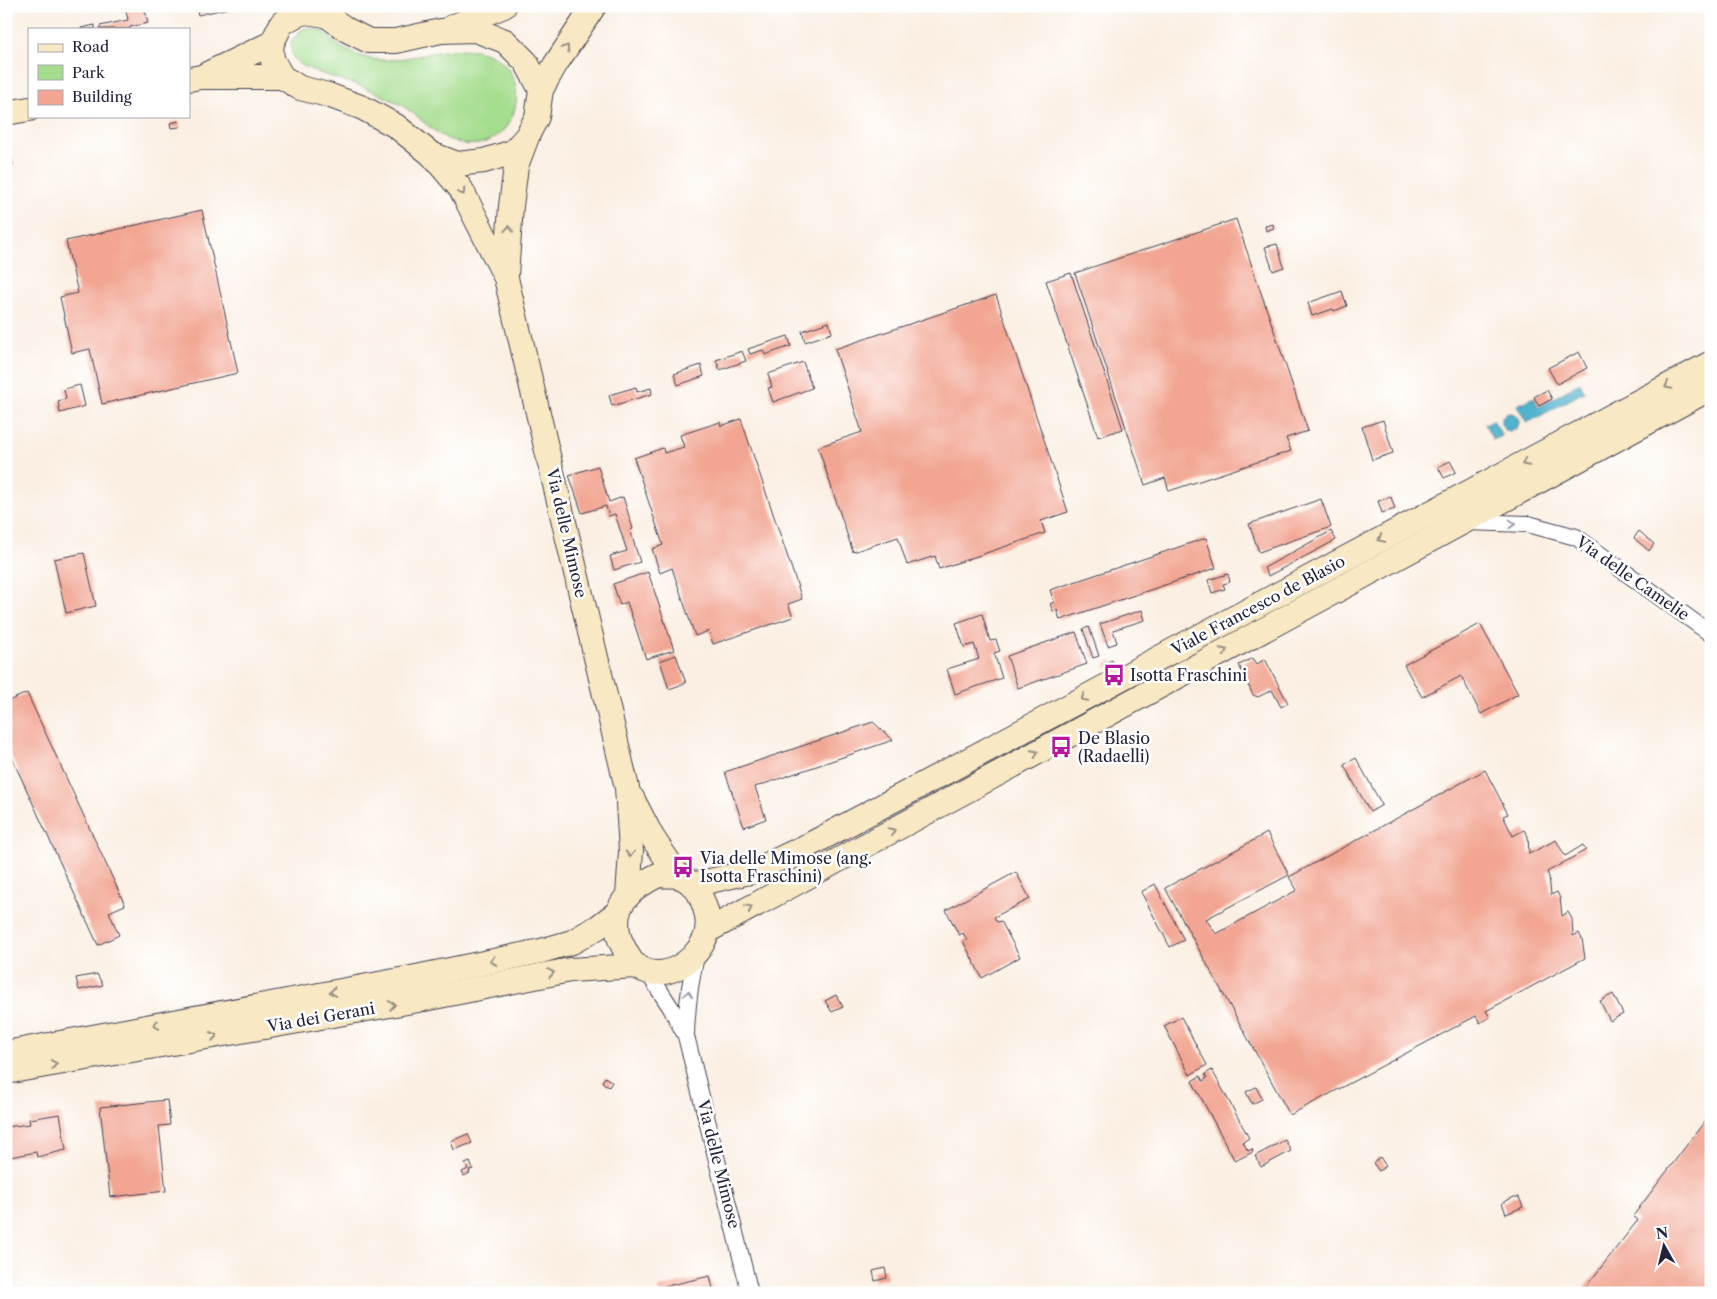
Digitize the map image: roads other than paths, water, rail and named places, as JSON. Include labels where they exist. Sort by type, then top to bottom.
[{"type":"street","points":[[195,78],[296,15],[305,12],[323,11],[347,30],[369,41],[396,42],[441,31],[504,6]]},
{"type":"street","points":[[541,90],[555,65],[594,6]]},
{"type":"street","points":[[281,24],[273,61],[282,77],[300,88],[363,108],[396,126],[431,154],[457,164],[484,161],[513,152],[527,136]]},
{"type":"street","points":[[441,31],[474,30],[505,41],[526,62],[541,90]]},
{"type":"street","points":[[195,78],[282,77]]},
{"type":"street","name":"Via delle Mimose","points":[[506,278],[516,166],[537,116],[541,90]]},
{"type":"street","points":[[6,113],[28,109]]},
{"type":"street","name":"Via delle Mimose","points":[[431,154],[461,189],[506,278],[627,788],[631,851],[623,904]]},
{"type":"street","name":"Viale Francesco de Blasio","points":[[685,881],[754,871],[811,844],[1711,363]]},
{"type":"street","name":"Viale Francesco de Blasio","points":[[702,942],[1463,522],[1711,388]]},
{"type":"street","name":"Via delle Camelie","points":[[1463,522],[1528,524],[1576,537],[1711,634]]},
{"type":"street","name":"Via delle Mimose","points":[[627,788],[652,837],[685,881]]},
{"type":"street","points":[[658,875],[685,881],[704,903],[708,919],[690,980],[686,1036],[671,1008],[642,968],[629,958],[619,934],[623,904],[641,883],[658,875]]},
{"type":"street","name":"Via dei Gerani","points":[[6,1053],[411,978],[541,951],[572,942],[598,927],[623,904]]},
{"type":"street","points":[[642,968],[660,973],[673,970],[686,962],[702,942]]},
{"type":"street","name":"Via dei Gerani","points":[[6,1072],[424,999],[570,970],[642,968]]},
{"type":"street","name":"Via delle Mimose","points":[[686,1036],[750,1293]]},
{"type":"water","points":[[1580,383],[1584,392],[1527,423],[1517,405],[1534,397],[1540,406]]},
{"type":"water","points":[[1510,413],[1516,416],[1519,422],[1516,428],[1510,431],[1504,428],[1501,422],[1504,416]]},
{"type":"water","points":[[1493,420],[1502,436],[1493,440],[1485,424]]},
{"type":"place","name":"Isotta Fraschini","points":[[1114,675]]},
{"type":"place","name":"De Blasio (Radaelli)","points":[[1061,747]]},
{"type":"place","name":"Via delle Mimose (ang. Isotta Fraschini)","points":[[683,867]]}]
